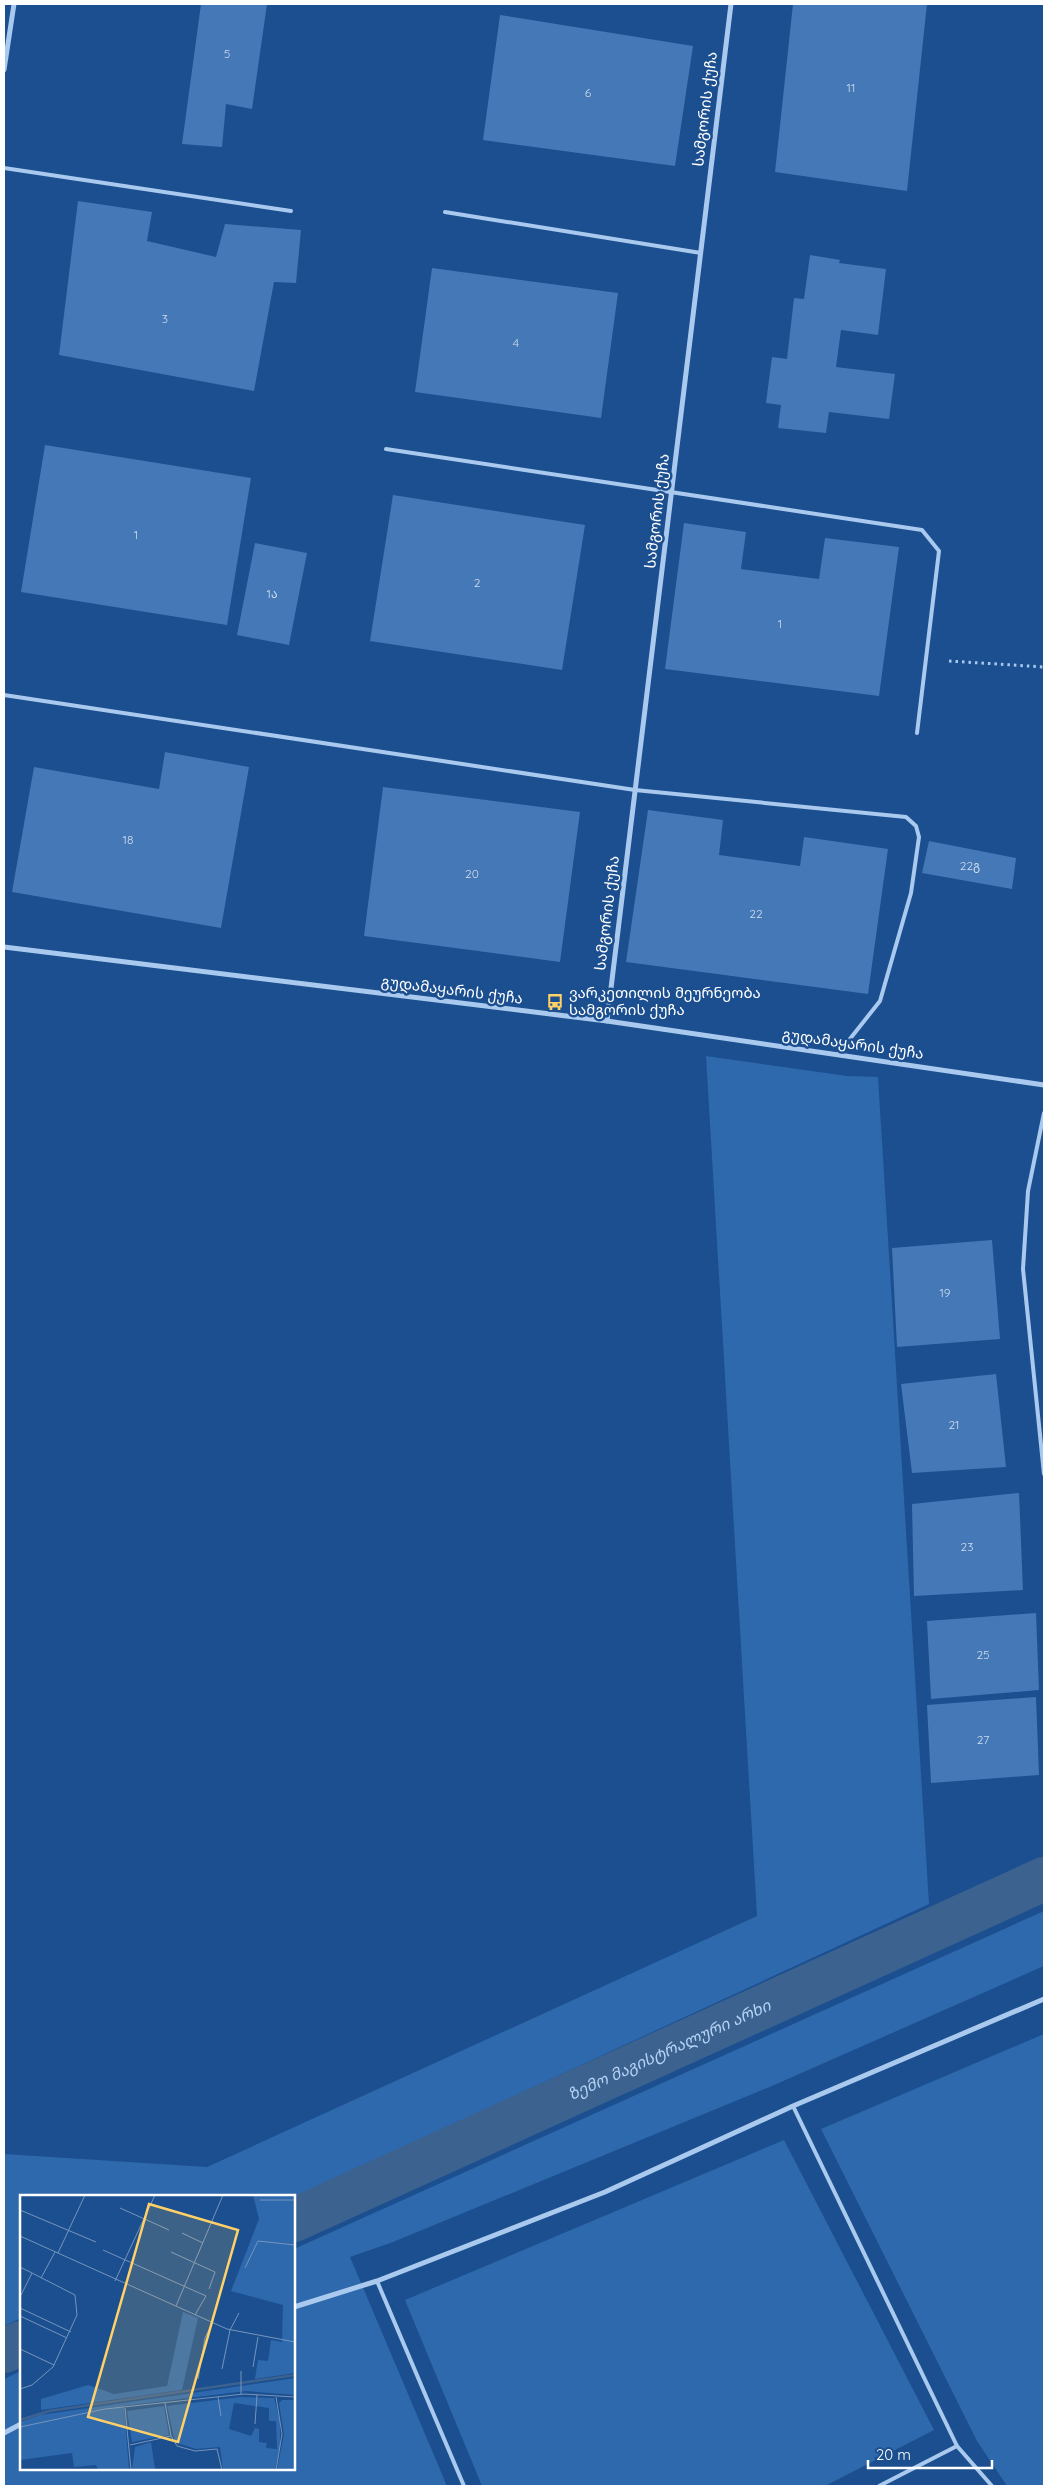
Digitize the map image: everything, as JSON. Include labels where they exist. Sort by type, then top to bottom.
[{"type":"street","points":[[4,70],[14,4]]},
{"type":"street","name":"სამგორის ქუჩა","points":[[607,1021],[730,4]]},
{"type":"street","name":"გუდამაყარის ქუჩა","points":[[4,947],[607,1021],[1044,1085]]},
{"type":"street","points":[[295,2308],[376,2280],[605,2192],[793,2106],[1044,1999]]},
{"type":"street","points":[[4,2433],[20,2425]]},
{"type":"lane","points":[[4,168],[292,211]]},
{"type":"lane","points":[[445,212],[701,253]]},
{"type":"lane","points":[[386,449],[922,530],[939,551],[917,733]]},
{"type":"lane","points":[[4,695],[635,790],[906,816],[916,826],[919,837],[911,893],[880,1001],[838,1054]]},
{"type":"lane","points":[[1044,1113],[1028,1191],[1023,1269],[1044,1474]]},
{"type":"lane","points":[[793,2106],[957,2446],[992,2486]]},
{"type":"lane","points":[[376,2280],[464,2486]]},
{"type":"lane","points":[[879,2486],[957,2446]]},
{"type":"path","points":[[926,659],[1044,667]]},
{"type":"shaded area","points":[[706,1056],[847,1076],[878,1077],[929,1904],[295,2198],[295,2195],[20,2195],[20,2318],[4,2326],[4,2154],[207,2167],[757,1916]]},
{"type":"shaded area","points":[[1044,1911],[1044,1966],[772,2086],[393,2242],[350,2257],[447,2486],[4,2486],[4,2379],[20,2371],[20,2470],[295,2470],[295,2249]]},
{"type":"shaded area","points":[[1044,2034],[1044,2486],[1007,2486],[977,2441],[821,2129]]},
{"type":"shaded area","points":[[784,2140],[934,2430],[825,2486],[482,2486],[405,2300]]},
{"type":"building","points":[[201,4],[267,4],[252,109],[226,104],[222,147],[182,144]]},
{"type":"building","points":[[793,4],[927,4],[907,191],[775,172]]},
{"type":"building","points":[[500,15],[693,46],[675,166],[483,140]]},
{"type":"building","points":[[78,201],[152,212],[147,241],[216,257],[225,224],[301,230],[296,283],[274,282],[254,391],[59,355]]},
{"type":"building","points":[[810,255],[840,260],[839,263],[886,269],[878,335],[841,330],[836,367],[895,374],[889,419],[829,412],[826,433],[778,428],[781,405],[766,403],[772,357],[787,359],[794,298],[804,299]]},
{"type":"building","points":[[432,268],[618,293],[601,418],[415,392]]},
{"type":"building","points":[[45,445],[251,478],[227,625],[21,592]]},
{"type":"building","points":[[393,495],[585,525],[562,670],[370,641]]},
{"type":"building","points":[[684,523],[746,532],[741,569],[819,579],[825,538],[899,547],[879,696],[665,669]]},
{"type":"building","points":[[255,543],[307,553],[289,645],[237,635]]},
{"type":"building","points":[[165,752],[249,767],[221,928],[12,892],[34,767],[159,789]]},
{"type":"building","points":[[383,787],[580,812],[560,962],[364,936]]},
{"type":"building","points":[[648,810],[723,820],[719,855],[800,866],[804,837],[888,849],[868,994],[626,962]]},
{"type":"building","points":[[929,841],[1016,858],[1012,889],[922,873]]},
{"type":"building","points":[[992,1240],[1000,1339],[897,1347],[892,1248]]},
{"type":"building","points":[[996,1374],[1006,1467],[912,1473],[901,1384]]},
{"type":"building","points":[[1019,1493],[1023,1590],[914,1596],[912,1504]]},
{"type":"building","points":[[1036,1613],[1039,1690],[931,1699],[927,1621]]},
{"type":"building","points":[[1036,1697],[1039,1775],[931,1783],[927,1705]]},
{"type":"waterway","name":"ზემო მაგისტრალური არხი","points":[[295,2220],[1044,1879]]},
{"type":"waterway","name":"ზემო მაგისტრალური არხი","points":[[4,2351],[20,2343]]},
{"type":"place","name":"ვარკეთილის მეურნეობა სამგორის ქუჩა","points":[[555,1002]]}]
